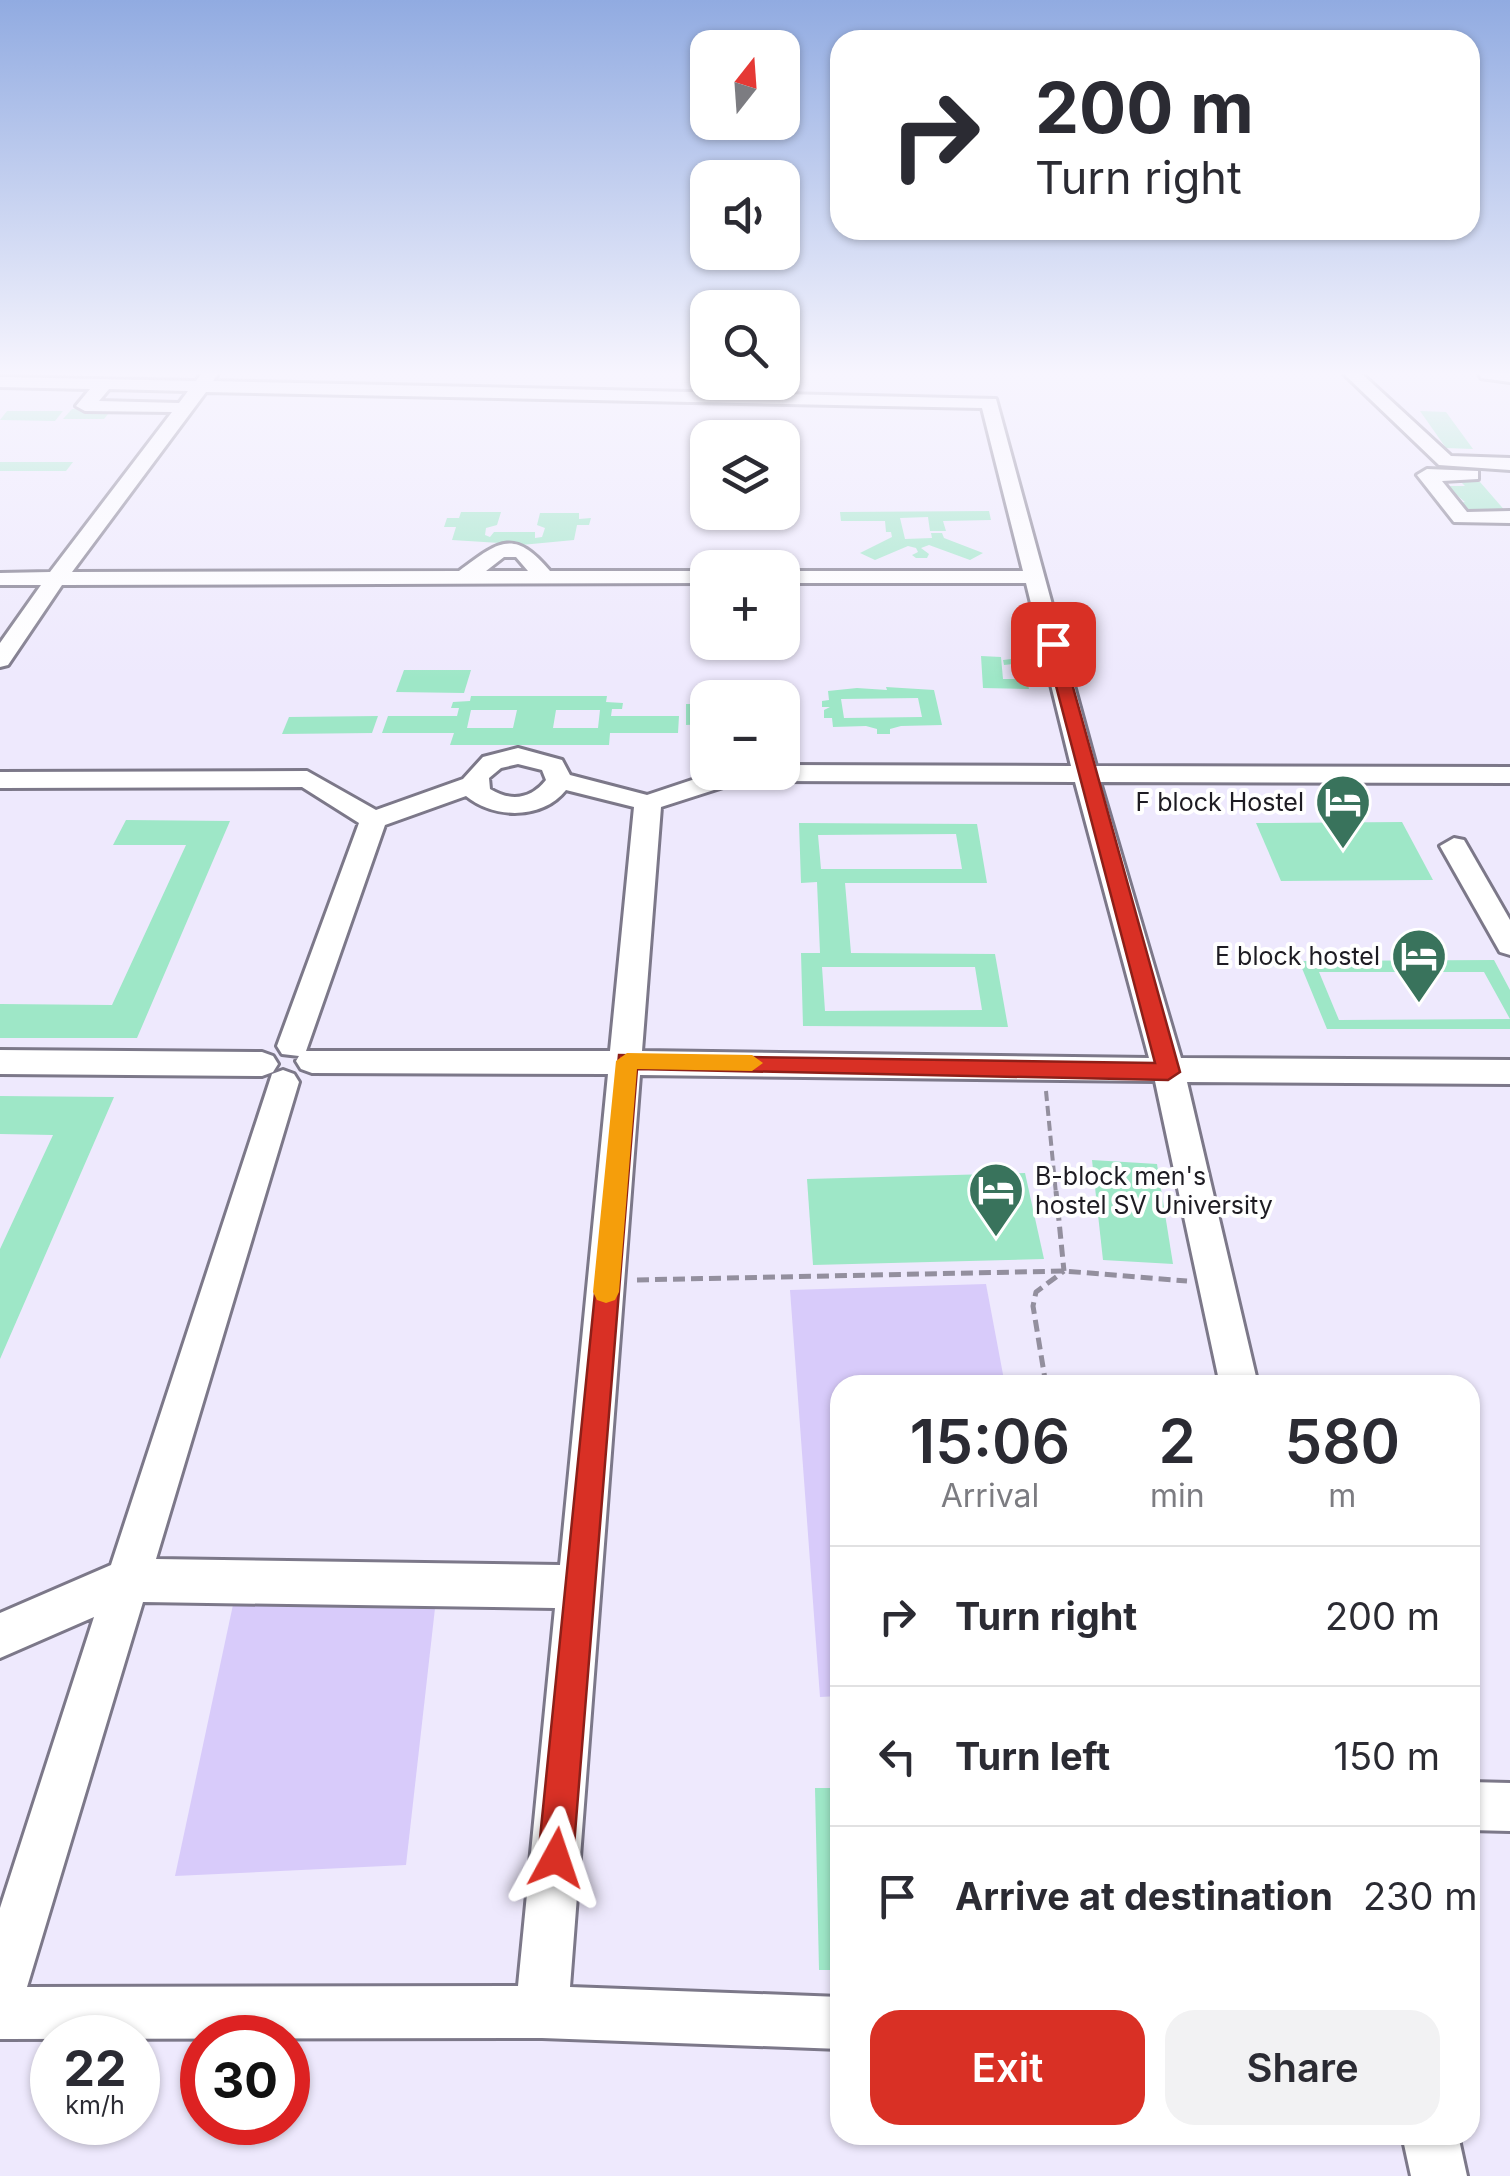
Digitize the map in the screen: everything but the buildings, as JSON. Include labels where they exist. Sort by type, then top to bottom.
[{"type":"street","points":[[0,660],[134,476]]},
{"type":"street","points":[[1009,476],[1168,1072],[1237,1375]]},
{"type":"street","points":[[1426,476],[1461,518],[1510,517]]},
{"type":"street","points":[[0,579],[690,577]]},
{"type":"street","points":[[800,577],[1036,578]]},
{"type":"street","points":[[374,820],[474,784],[482,768],[518,756],[553,764],[560,780]]},
{"type":"street","points":[[560,780],[648,803],[740,774],[1510,775]]},
{"type":"street","points":[[0,780],[307,779],[374,820]]},
{"type":"street","points":[[474,784],[477,792],[495,803],[523,804],[548,795],[560,780]]},
{"type":"street","points":[[542,2012],[648,803]]},
{"type":"street","points":[[4,1960],[287,1063],[374,820]]},
{"type":"street","points":[[1454,846],[1510,945]]},
{"type":"street","points":[[0,1062],[627,1061],[1168,1072],[1510,1072]]},
{"type":"street","points":[[0,1636],[127,1580],[580,1587]]},
{"type":"street","points":[[1480,1806],[1510,1808]]},
{"type":"street","points":[[0,2013],[542,2012],[830,2022]]},
{"type":"street","points":[[1432,2145],[1439,2176]]},
{"type":"path","points":[[1044,1069],[1064,1271]]},
{"type":"path","points":[[1044,1375],[1033,1306],[1036,1292],[1064,1271]]},
{"type":"path","points":[[607,1281],[1064,1271],[1216,1284]]},
{"type":"shaded area","points":[[986,1284],[1003,1375],[830,1375],[830,1696],[820,1697],[790,1290]]},
{"type":"shaded area","points":[[440,1564],[406,1865],[175,1876],[240,1572]]},
{"type":"slow traffic","points":[[606,1292],[627,1061],[752,1063]]},
{"type":"place","name":"F block Hostel","points":[[1343,851]]},
{"type":"place","name":"E block hostel","points":[[1419,1005]]},
{"type":"place","name":"B-block men's hostel SV University","points":[[996,1239]]},
{"type":"route","points":[[556,1858],[627,1061],[1168,1072],[1053,644]]}]
